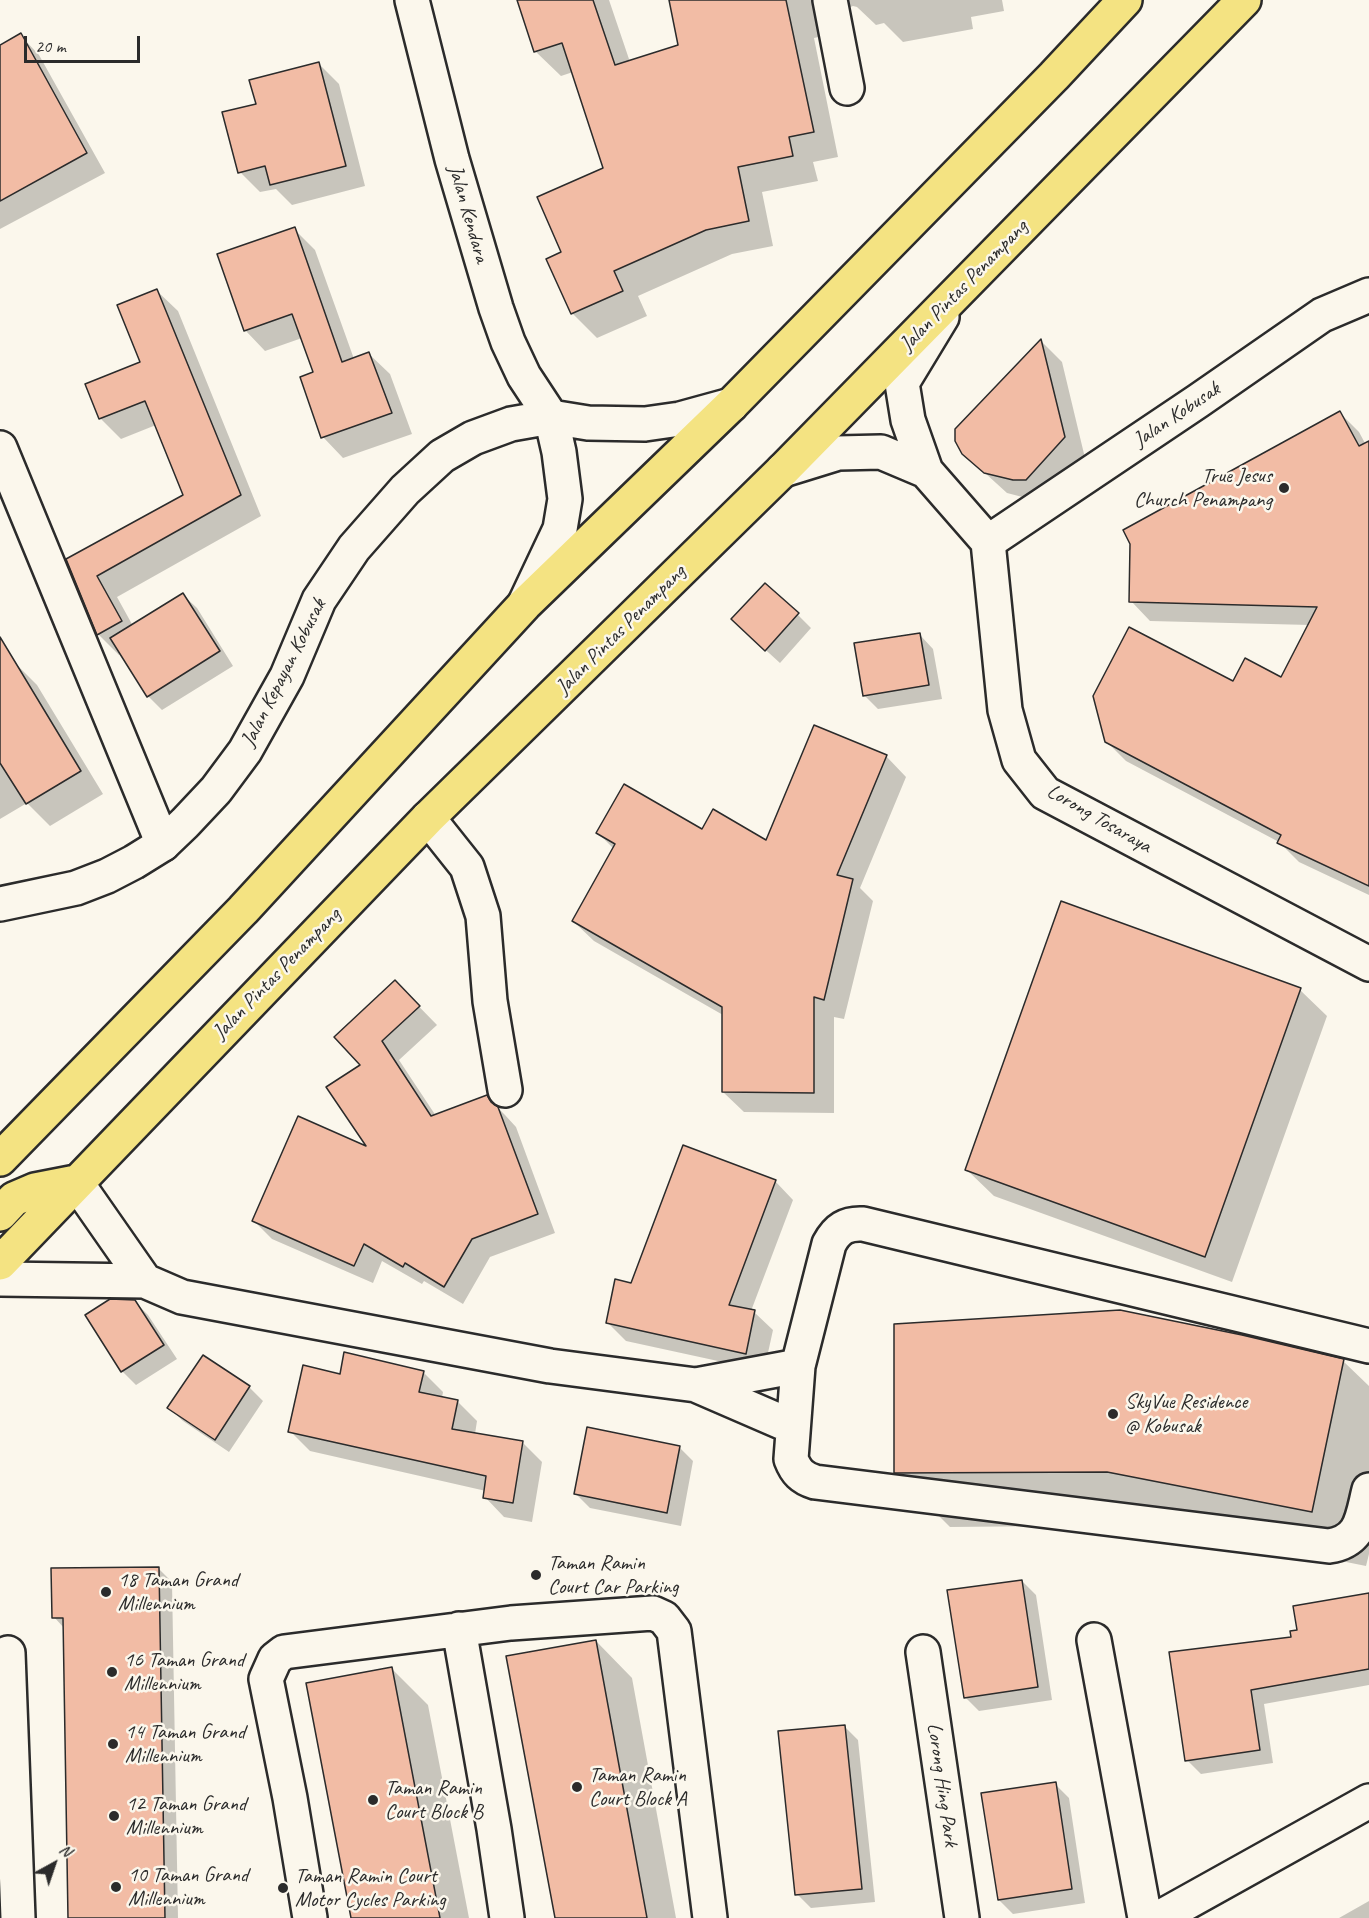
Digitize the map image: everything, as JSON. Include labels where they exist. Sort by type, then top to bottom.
[{"type":"main road","points":[[0,1159],[243,910],[525,604],[731,405],[1054,76],[1125,0]]},
{"type":"main road","name":"Jalan Pintas Penampang","points":[[0,1263],[428,818],[783,470],[1244,0]]},
{"type":"main road","points":[[0,1214],[14,1199],[35,1190],[76,1182]]},
{"type":"street","name":"Jalan Kendara","points":[[412,0],[452,159],[496,308],[508,342],[524,376],[551,417]]},
{"type":"street","points":[[830,0],[846,88]]},
{"type":"street","name":"Jalan Kobusak","points":[[988,542],[1322,315],[1369,295]]},
{"type":"street","points":[[954,297],[902,383],[908,420],[926,471],[988,542]]},
{"type":"street","name":"Jalan Kepayan Kobusak","points":[[0,903],[76,888],[107,876],[163,844],[185,824],[216,790],[246,751],[287,676],[319,600],[354,548],[405,490],[442,456],[473,438],[511,424],[551,417],[588,423],[645,424],[680,419],[731,405]]},
{"type":"street","points":[[525,604],[560,529],[565,500],[563,473],[551,417]]},
{"type":"street","points":[[0,448],[163,844]]},
{"type":"street","points":[[783,470],[838,453],[881,452],[926,471]]},
{"type":"street","name":"Lorong Tosaraya","points":[[988,542],[1005,710],[1019,760],[1045,793],[1369,964]]},
{"type":"street","points":[[428,818],[468,867],[483,916],[490,1000],[505,1090]]},
{"type":"street","points":[[76,1182],[145,1281]]},
{"type":"street","points":[[1369,1346],[863,1224],[852,1224],[842,1227],[834,1234],[829,1244],[798,1366],[791,1459],[795,1470],[804,1478],[815,1482],[1329,1546],[1348,1540],[1356,1533],[1369,1490]]},
{"type":"street","points":[[0,1279],[145,1281],[182,1297],[550,1366],[696,1385],[793,1427]]},
{"type":"street","points":[[696,1385],[798,1366]]},
{"type":"street","points":[[310,1918],[290,1798],[266,1679],[274,1659],[284,1652],[459,1629],[652,1612],[664,1618],[674,1631],[710,1918]]},
{"type":"street","points":[[459,1629],[507,1918]]},
{"type":"street","points":[[1094,1640],[1145,1918]]},
{"type":"street","name":"Lorong Hing Park","points":[[923,1652],[962,1918]]},
{"type":"street","points":[[8,1653],[18,1918]]},
{"type":"street","points":[[1159,1918],[1369,1801]]},
{"type":"building","points":[[517,0],[593,0],[615,65],[678,45],[669,0],[786,0],[814,132],[789,137],[793,156],[738,167],[749,221],[706,230],[614,271],[623,291],[571,314],[546,259],[561,252],[537,197],[603,168],[562,43],[534,52]]},
{"type":"building","points":[[21,33],[87,153],[0,201],[0,45]]},
{"type":"building","points":[[319,62],[346,166],[270,185],[265,166],[238,173],[222,112],[256,104],[249,80]]},
{"type":"building","points":[[295,227],[342,362],[369,352],[392,413],[321,438],[300,377],[313,372],[292,314],[244,331],[217,254]]},
{"type":"building","points":[[157,289],[241,495],[97,576],[122,621],[97,635],[66,559],[183,495],[145,401],[99,419],[85,384],[140,362],[117,305]]},
{"type":"building","points":[[1041,339],[1065,437],[1026,480],[1013,480],[984,473],[962,454],[955,441],[955,429]]},
{"type":"building","points":[[1340,411],[1359,446],[1369,441],[1369,886],[1277,843],[1281,835],[1105,742],[1093,696],[1129,627],[1233,681],[1245,658],[1281,677],[1317,607],[1129,602],[1130,544],[1123,530]]},
{"type":"building","points":[[765,583],[799,613],[765,651],[731,619]]},
{"type":"building","points":[[183,593],[220,651],[147,697],[110,638]]},
{"type":"building","points":[[920,633],[929,685],[863,696],[854,643]]},
{"type":"building","points":[[0,637],[81,771],[26,804],[0,763]]},
{"type":"building","points":[[814,725],[887,755],[837,875],[853,879],[824,1000],[814,997],[814,1093],[722,1092],[722,1007],[572,921],[615,844],[596,833],[624,784],[702,829],[713,809],[766,840]]},
{"type":"building","points":[[1061,901],[1301,988],[1205,1257],[965,1170]]},
{"type":"building","points":[[395,980],[420,1006],[382,1041],[431,1116],[487,1095],[498,1107],[538,1214],[472,1239],[444,1287],[405,1263],[403,1267],[364,1244],[354,1266],[252,1221],[298,1116],[366,1146],[326,1087],[360,1065],[334,1037]]},
{"type":"building","points":[[683,1145],[776,1180],[729,1305],[755,1310],[746,1354],[606,1323],[615,1279],[631,1283]]},
{"type":"building","points":[[110,1299],[135,1300],[164,1345],[121,1372],[85,1315]]},
{"type":"building","name":"SkyVue Residence @ Kobusak","points":[[1120,1310],[1344,1359],[1312,1512],[1107,1472],[894,1473],[894,1324]]},
{"type":"building","points":[[344,1352],[424,1371],[419,1392],[458,1400],[452,1429],[523,1441],[513,1503],[483,1498],[486,1476],[288,1432],[303,1365],[340,1374]]},
{"type":"building","points":[[203,1355],[250,1386],[215,1440],[167,1408]]},
{"type":"building","points":[[587,1427],[680,1446],[667,1513],[574,1494]]},
{"type":"building","points":[[159,1567],[165,1918],[68,1918],[63,1618],[52,1618],[51,1568]]},
{"type":"building","points":[[1022,1580],[1038,1687],[964,1698],[947,1590]]},
{"type":"building","points":[[1369,1593],[1369,1669],[1251,1690],[1260,1750],[1185,1761],[1169,1652],[1291,1637],[1290,1631],[1297,1630],[1293,1606]]},
{"type":"building","name":"Taman Ramin Court Block A","points":[[596,1640],[647,1918],[555,1918],[506,1656]]},
{"type":"building","name":"Taman Ramin Court Block B","points":[[392,1667],[440,1918],[351,1918],[306,1683]]},
{"type":"building","points":[[845,1725],[862,1889],[795,1895],[778,1731]]},
{"type":"building","points":[[1056,1782],[1072,1889],[998,1900],[981,1793]]},
{"type":"place","name":"True Jesus Church Penampang","points":[[1284,488]]},
{"type":"place","name":"SkyVue Residence @ Kobusak","points":[[1113,1414]]},
{"type":"place","name":"Taman Ramin Court Car Parking","points":[[536,1575]]},
{"type":"place","name":"18 Taman Grand Millennium","points":[[106,1592]]},
{"type":"place","name":"16 Taman Grand Millennium","points":[[112,1672]]},
{"type":"place","name":"14 Taman Grand Millennium","points":[[113,1744]]},
{"type":"place","name":"Taman Ramin Court Block A","points":[[577,1787]]},
{"type":"place","name":"Taman Ramin Court Block B","points":[[373,1800]]},
{"type":"place","name":"12 Taman Grand Millennium","points":[[114,1816]]},
{"type":"place","name":"10 Taman Grand Millennium","points":[[116,1887]]},
{"type":"place","name":"Taman Ramin Court Motor Cycles Parking","points":[[283,1888]]}]
